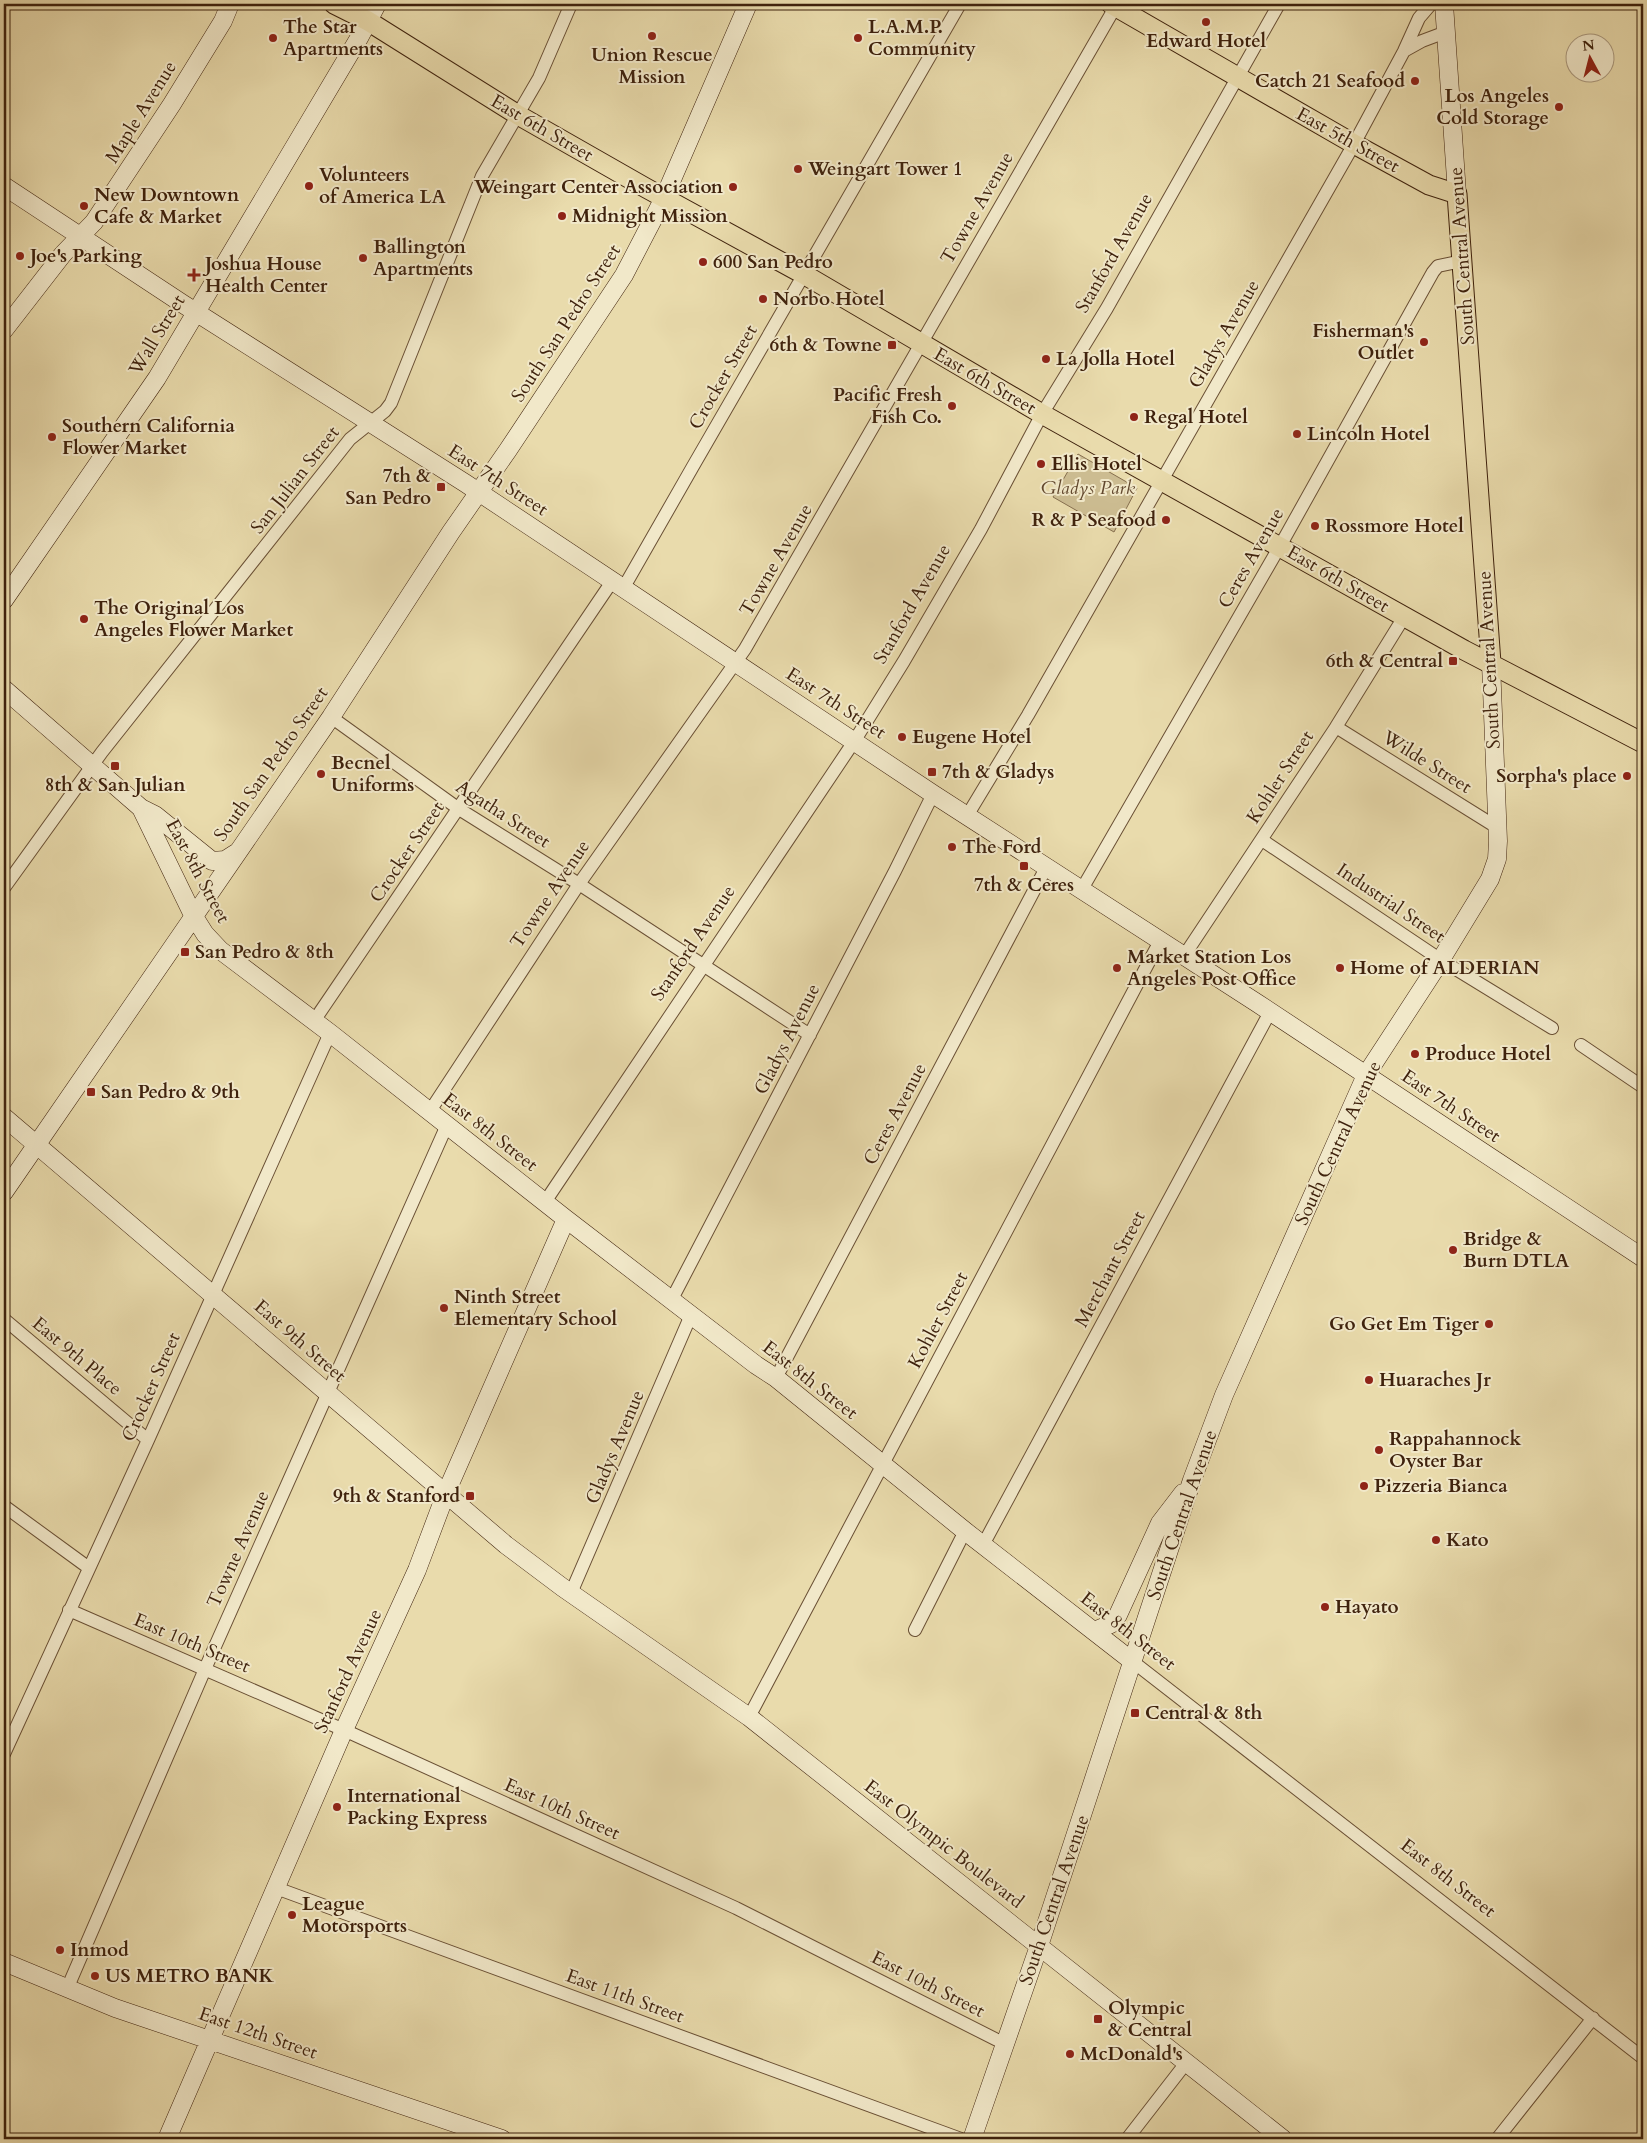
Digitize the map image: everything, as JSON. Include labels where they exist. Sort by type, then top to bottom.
[{"type":"main road","name":"Maple Avenue","points":[[4,330],[63,254],[94,222],[139,156],[223,21],[230,4]]},
{"type":"main road","name":"East 6th Street","points":[[334,4],[368,21],[518,115],[805,275],[1042,414],[1404,617],[1643,742]]},
{"type":"main road","name":"Wall Street","points":[[4,600],[157,378],[368,21],[376,4]]},
{"type":"main road","name":"South San Pedro Street","points":[[4,1192],[331,717],[451,532],[624,275],[664,198],[748,4]]},
{"type":"main road","name":"South Central Avenue","points":[[972,2139],[1039,1946],[1192,1480],[1224,1395],[1366,1075],[1441,960],[1490,879],[1497,859],[1498,828],[1491,663],[1444,4]]},
{"type":"main road","name":"East 5th Street","points":[[1114,5],[1429,186],[1457,194]]},
{"type":"main road","name":"East 7th Street","points":[[4,186],[196,312],[479,493],[933,794],[1047,866],[1643,1258]]},
{"type":"main road","name":"East 8th Street","points":[[4,690],[91,767],[141,808],[193,915],[205,934],[220,950],[330,1033],[566,1219],[776,1378],[965,1531],[1132,1661]]},
{"type":"main road","points":[[141,808],[156,815],[212,861],[225,860],[236,853]]},
{"type":"main road","name":"East 9th Street","points":[[4,1117],[506,1544],[571,1593]]},
{"type":"main road","name":"Stanford Avenue","points":[[167,2139],[344,1730],[417,1570],[446,1493],[566,1219]]},
{"type":"main road","points":[[1094,1631],[1111,1624],[1118,1615],[1160,1523],[1192,1480]]},
{"type":"main road","name":"East Olympic Boulevard","points":[[571,1593],[748,1717],[1283,2139]]},
{"type":"main road","name":"East 12th Street","points":[[4,1962],[67,1989],[210,2040],[502,2139]]},
{"type":"street","name":"San Julian Street","points":[[4,888],[91,767],[350,439],[385,411],[390,403],[482,176],[548,61],[571,4]]},
{"type":"street","name":"Crocker Street","points":[[314,1021],[459,809],[618,584],[805,275],[960,4]]},
{"type":"street","name":"Stanford Avenue","points":[[545,1202],[854,740],[904,661],[981,529],[1042,414],[1111,301],[1279,4]]},
{"type":"street","name":"Gladys Avenue","points":[[967,816],[1162,481],[1354,144],[1404,51],[1419,18],[1430,4]]},
{"type":"street","name":"Towne Avenue","points":[[430,1111],[578,884],[764,619],[920,342],[1114,5]]},
{"type":"street","points":[[1404,51],[1422,40],[1446,32]]},
{"type":"street","name":"Ceres Avenue","points":[[1082,889],[1434,272],[1438,266],[1462,261]]},
{"type":"street","name":"Kohler Street","points":[[1184,956],[1336,728],[1404,617]]},
{"type":"street","name":"Agatha Street","points":[[331,717],[459,809],[810,1035]]},
{"type":"street","name":"Wilde Street","points":[[1336,728],[1498,828]]},
{"type":"street","name":"Gladys Avenue","points":[[672,1300],[933,794]]},
{"type":"street","name":"Industrial Street","points":[[1262,840],[1441,960],[1552,1028]]},
{"type":"street","name":"Ceres Avenue","points":[[776,1378],[1047,866]]},
{"type":"street","name":"Kohler Street","points":[[748,1717],[1160,941]]},
{"type":"street","name":"Merchant Street","points":[[983,1545],[1270,1012]]},
{"type":"street","name":"Crocker Street","points":[[4,1754],[148,1440],[330,1033]]},
{"type":"street","points":[[1581,1045],[1643,1087]]},
{"type":"street","name":"Towne Avenue","points":[[67,1989],[205,1669],[447,1125]]},
{"type":"street","name":"Gladys Avenue","points":[[571,1593],[691,1315]]},
{"type":"street","name":"East 9th Place","points":[[4,1319],[148,1440]]},
{"type":"street","points":[[4,1506],[89,1568]]},
{"type":"street","points":[[915,1630],[965,1531]]},
{"type":"street","name":"East 10th Street","points":[[69,1610],[344,1730],[736,1908],[1005,2044]]},
{"type":"street","name":"East 8th Street","points":[[1132,1661],[1643,2058]]},
{"type":"street","name":"East 11th Street","points":[[276,1888],[961,2139]]},
{"type":"street","points":[[1497,2139],[1593,2018]]},
{"type":"street","points":[[1126,2139],[1186,2063]]},
{"type":"green space","name":"Gladys Park","points":[[1078,454],[1137,488],[1114,532],[1053,497]]},
{"type":"place","name":"Edward Hotel","points":[[1206,22]]},
{"type":"place","name":"Union Rescue Mission","points":[[652,36]]},
{"type":"place","name":"The Star Apartments","points":[[273,38]]},
{"type":"place","name":"L.A.M.P. Community","points":[[858,38]]},
{"type":"place","name":"Catch 21 Seafood","points":[[1415,81]]},
{"type":"place","name":"Los Angeles Cold Storage","points":[[1559,107]]},
{"type":"place","name":"Weingart Tower 1","points":[[798,169]]},
{"type":"place","name":"Volunteers of America LA","points":[[309,186]]},
{"type":"place","name":"Weingart Center Association","points":[[733,187]]},
{"type":"place","name":"New Downtown Cafe & Market","points":[[84,206]]},
{"type":"place","name":"Midnight Mission","points":[[562,216]]},
{"type":"place","name":"Joe's Parking","points":[[20,256]]},
{"type":"place","name":"Ballington Apartments","points":[[363,258]]},
{"type":"place","name":"600 San Pedro","points":[[703,262]]},
{"type":"place","name":"Joshua House Health Center","points":[[194,275]]},
{"type":"place","name":"Norbo Hotel","points":[[763,299]]},
{"type":"place","name":"Fisherman's Outlet","points":[[1424,342]]},
{"type":"place","name":"6th & Towne","points":[[892,345]]},
{"type":"place","name":"La Jolla Hotel","points":[[1046,359]]},
{"type":"place","name":"Pacific Fresh Fish Co.","points":[[952,406]]},
{"type":"place","name":"Regal Hotel","points":[[1134,417]]},
{"type":"place","name":"Lincoln Hotel","points":[[1297,434]]},
{"type":"place","name":"Southern California Flower Market","points":[[52,437]]},
{"type":"place","name":"Ellis Hotel","points":[[1041,464]]},
{"type":"place","name":"7th & San Pedro","points":[[441,487]]},
{"type":"place","name":"R & P Seafood","points":[[1166,520]]},
{"type":"place","name":"Rossmore Hotel","points":[[1315,526]]},
{"type":"place","name":"The Original Los Angeles Flower Market","points":[[84,619]]},
{"type":"place","name":"6th & Central","points":[[1453,661]]},
{"type":"place","name":"Eugene Hotel","points":[[902,737]]},
{"type":"place","name":"8th & San Julian","points":[[115,766]]},
{"type":"place","name":"7th & Gladys","points":[[932,772]]},
{"type":"place","name":"Becnel Uniforms","points":[[321,774]]},
{"type":"place","name":"Sorpha's place","points":[[1627,776]]},
{"type":"place","name":"The Ford","points":[[952,847]]},
{"type":"place","name":"7th & Ceres","points":[[1024,866]]},
{"type":"place","name":"San Pedro & 8th","points":[[185,952]]},
{"type":"place","name":"Market Station Los Angeles Post Office","points":[[1117,968]]},
{"type":"place","name":"Home of ALDERIAN","points":[[1340,968]]},
{"type":"place","name":"Produce Hotel","points":[[1415,1054]]},
{"type":"place","name":"San Pedro & 9th","points":[[91,1092]]},
{"type":"place","name":"Bridge & Burn DTLA","points":[[1453,1250]]},
{"type":"place","name":"Ninth Street Elementary School","points":[[444,1308]]},
{"type":"place","name":"Go Get Em Tiger","points":[[1489,1324]]},
{"type":"place","name":"Huaraches Jr","points":[[1369,1380]]},
{"type":"place","name":"Rappahannock Oyster Bar","points":[[1379,1450]]},
{"type":"place","name":"Pizzeria Bianca","points":[[1364,1486]]},
{"type":"place","name":"9th & Stanford","points":[[470,1496]]},
{"type":"place","name":"Kato","points":[[1436,1540]]},
{"type":"place","name":"Hayato","points":[[1325,1607]]},
{"type":"place","name":"Central & 8th","points":[[1135,1713]]},
{"type":"place","name":"International Packing Express","points":[[337,1807]]},
{"type":"place","name":"League Motorsports","points":[[292,1915]]},
{"type":"place","name":"Inmod","points":[[60,1950]]},
{"type":"place","name":"US METRO BANK","points":[[95,1976]]},
{"type":"place","name":"Olympic & Central","points":[[1098,2019]]},
{"type":"place","name":"McDonald's","points":[[1070,2054]]}]
